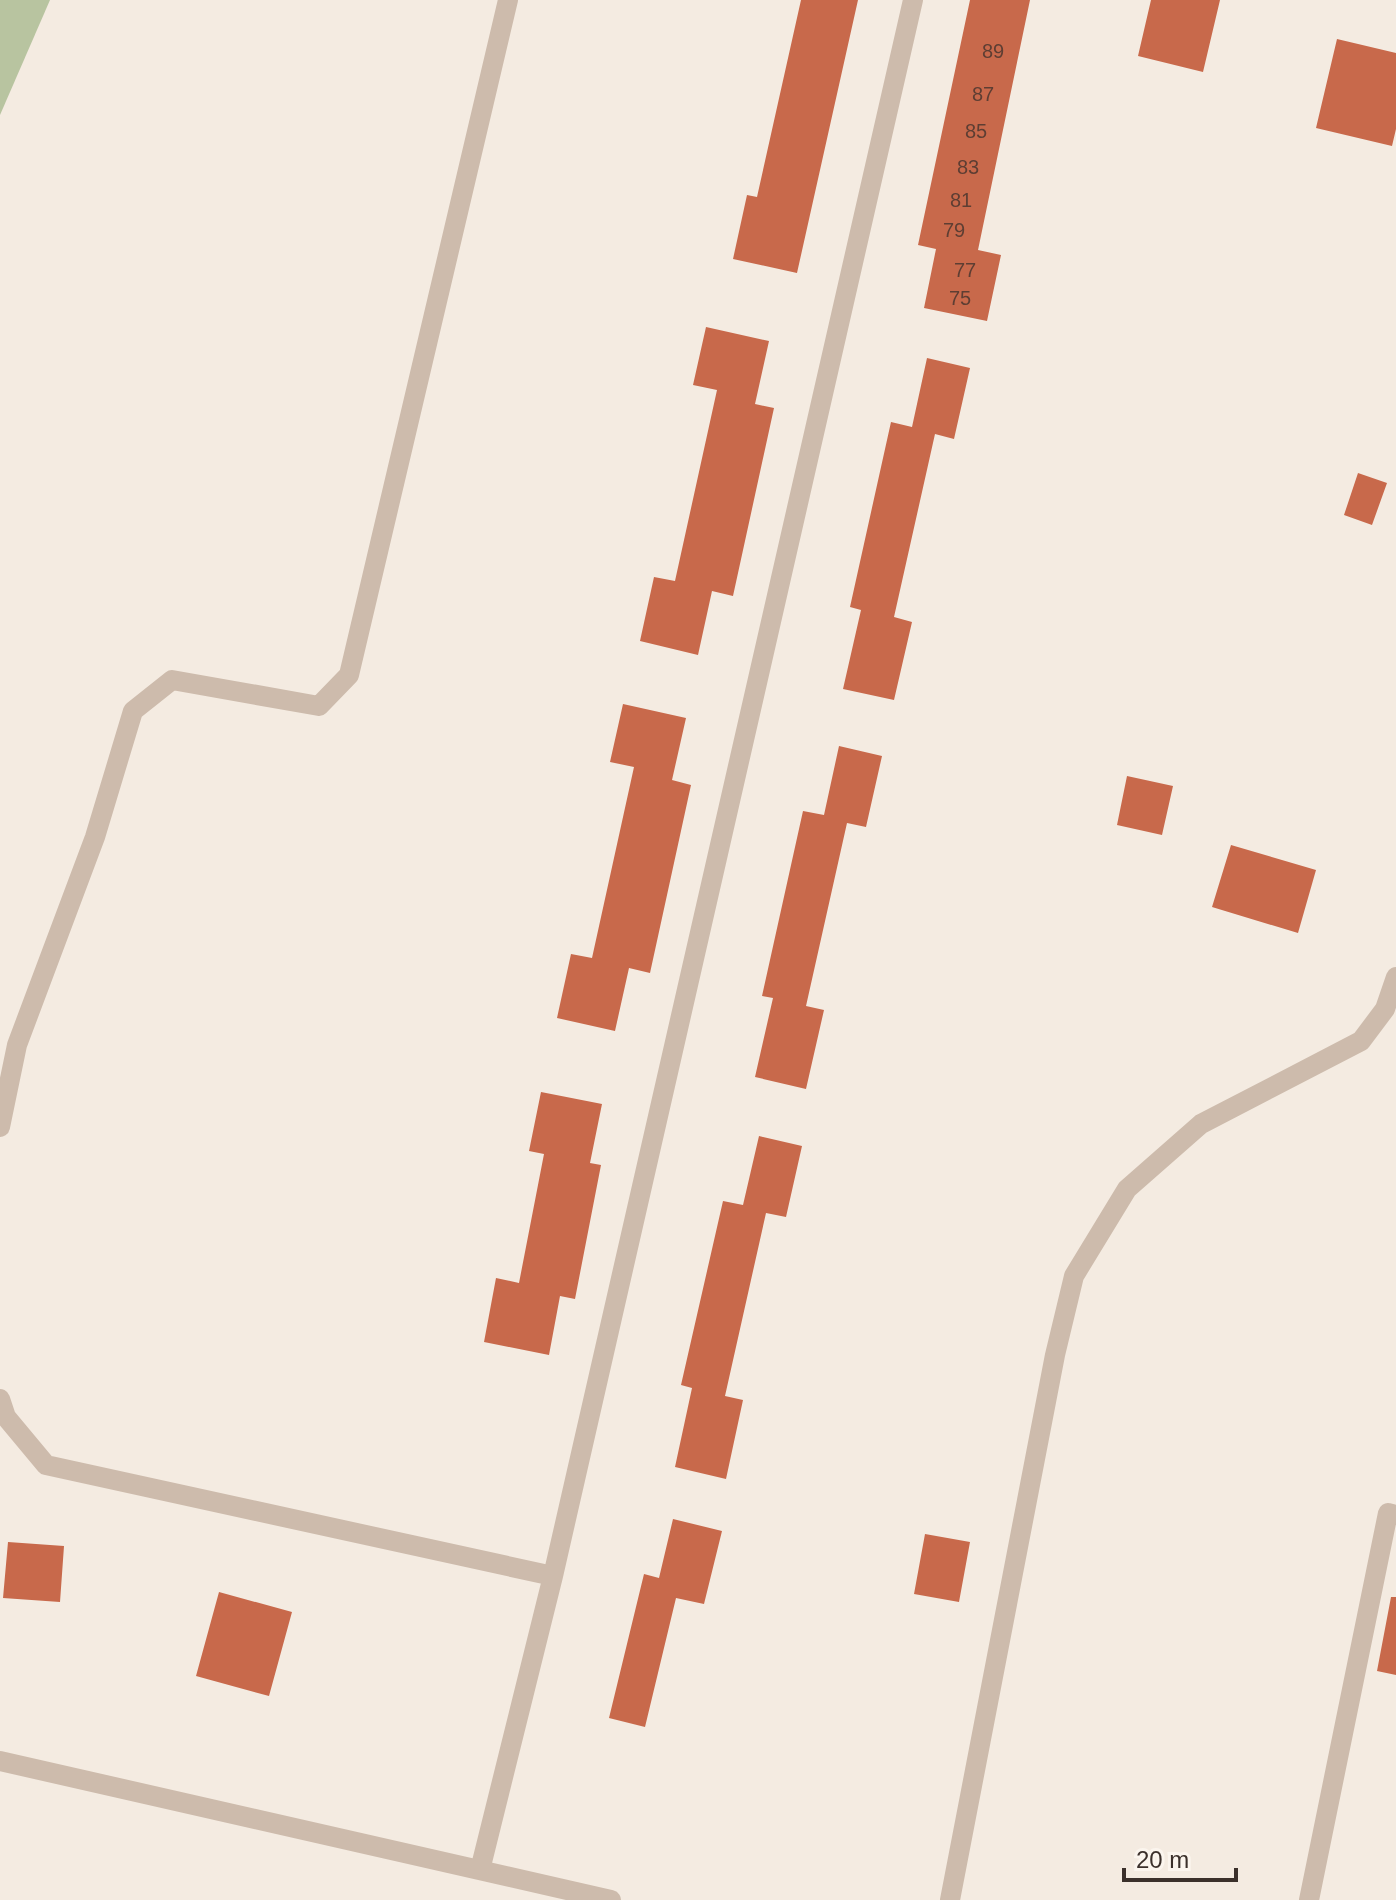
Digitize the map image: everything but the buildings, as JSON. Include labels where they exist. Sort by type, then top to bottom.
[{"type":"street","points":[[0,1127],[17,1045],[95,837],[133,711],[172,680],[319,706],[349,675],[508,0]]},
{"type":"street","points":[[480,1870],[553,1576],[913,0]]},
{"type":"street","points":[[950,1900],[1055,1355],[1074,1276],[1127,1189],[1201,1124],[1361,1041],[1385,1009],[1396,977]]},
{"type":"street","points":[[0,1399],[6,1417],[46,1465],[553,1576]]},
{"type":"street","points":[[1309,1900],[1388,1513],[1396,1515]]},
{"type":"street","points":[[0,1761],[611,1900]]},
{"type":"green space","points":[[0,0],[50,0],[0,115]]}]
